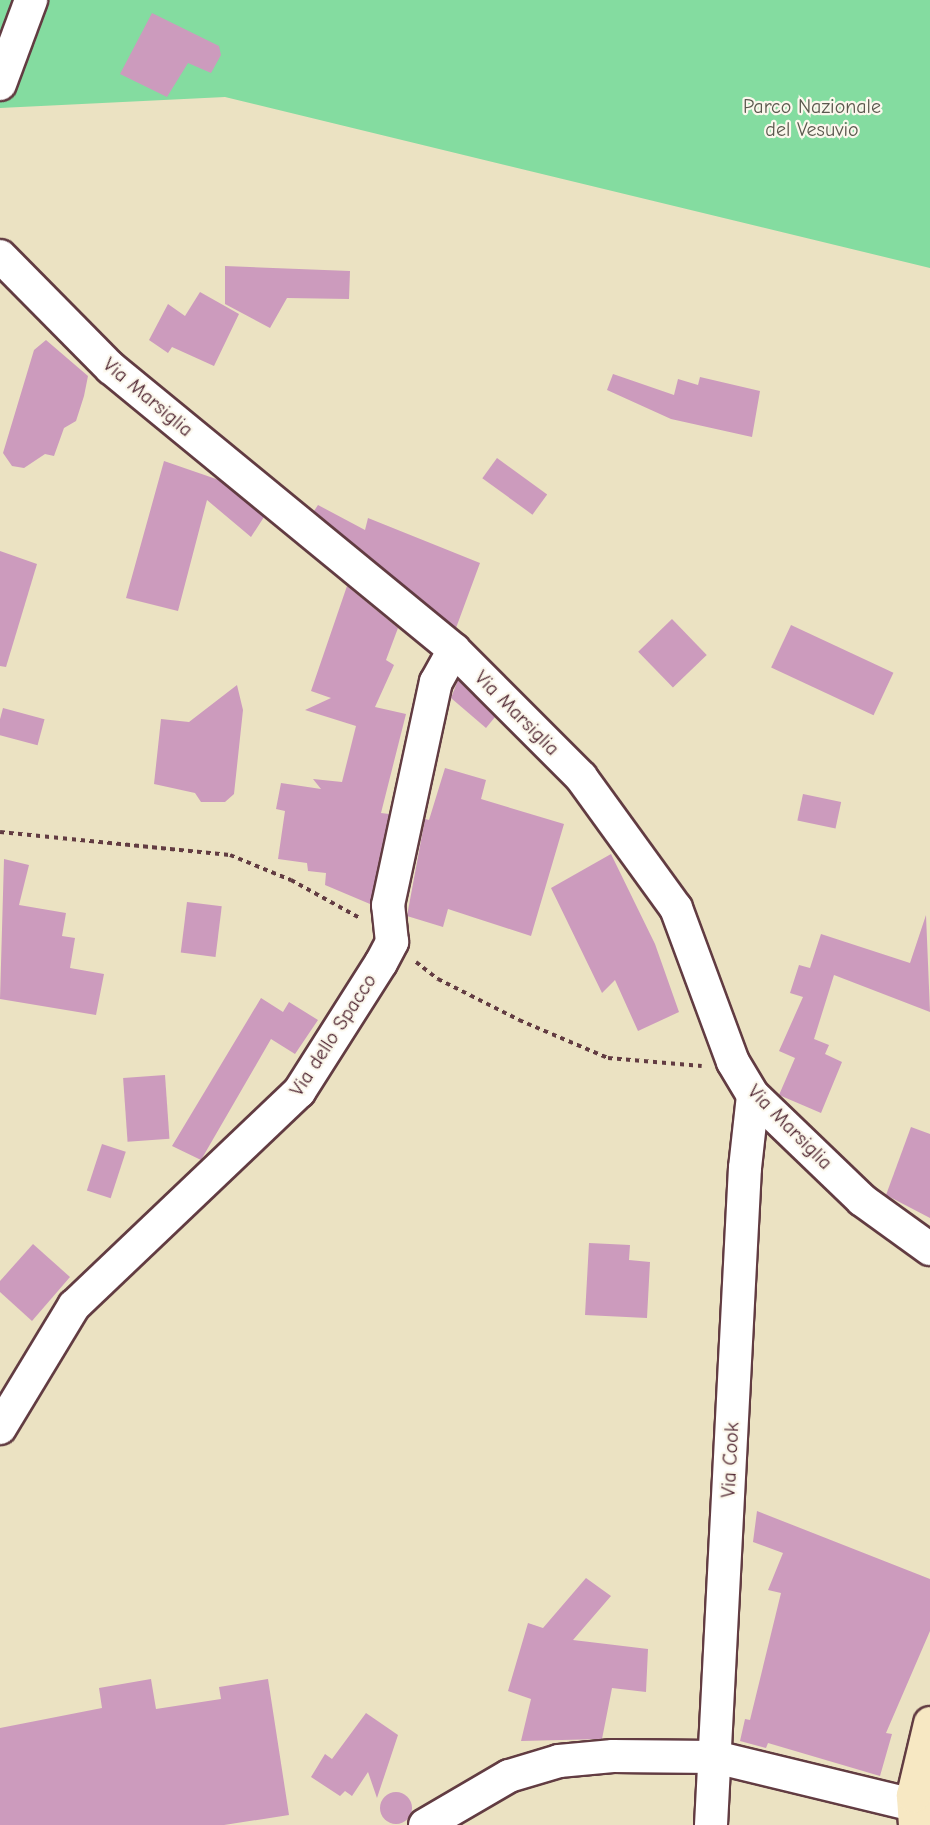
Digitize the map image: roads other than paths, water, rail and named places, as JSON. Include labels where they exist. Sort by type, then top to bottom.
[{"type":"street","points":[[0,84],[31,0]]},
{"type":"street","name":"Via Marsiglia","points":[[0,256],[111,368],[454,650],[581,777],[652,868],[676,908],[733,1062],[753,1095],[862,1200],[930,1249]]},
{"type":"street","name":"Via dello Spacco","points":[[0,1428],[74,1305],[299,1092],[381,963],[392,942],[388,905],[436,682],[454,650]]},
{"type":"street","name":"Via Cook","points":[[711,1825],[745,1168],[753,1095]]},
{"type":"street","points":[[425,1825],[509,1776],[559,1761],[715,1757],[915,1815],[930,1723]]},
{"type":"park label","name":"Parco Nazionale del Vesuvio","points":[[812,118]]}]
